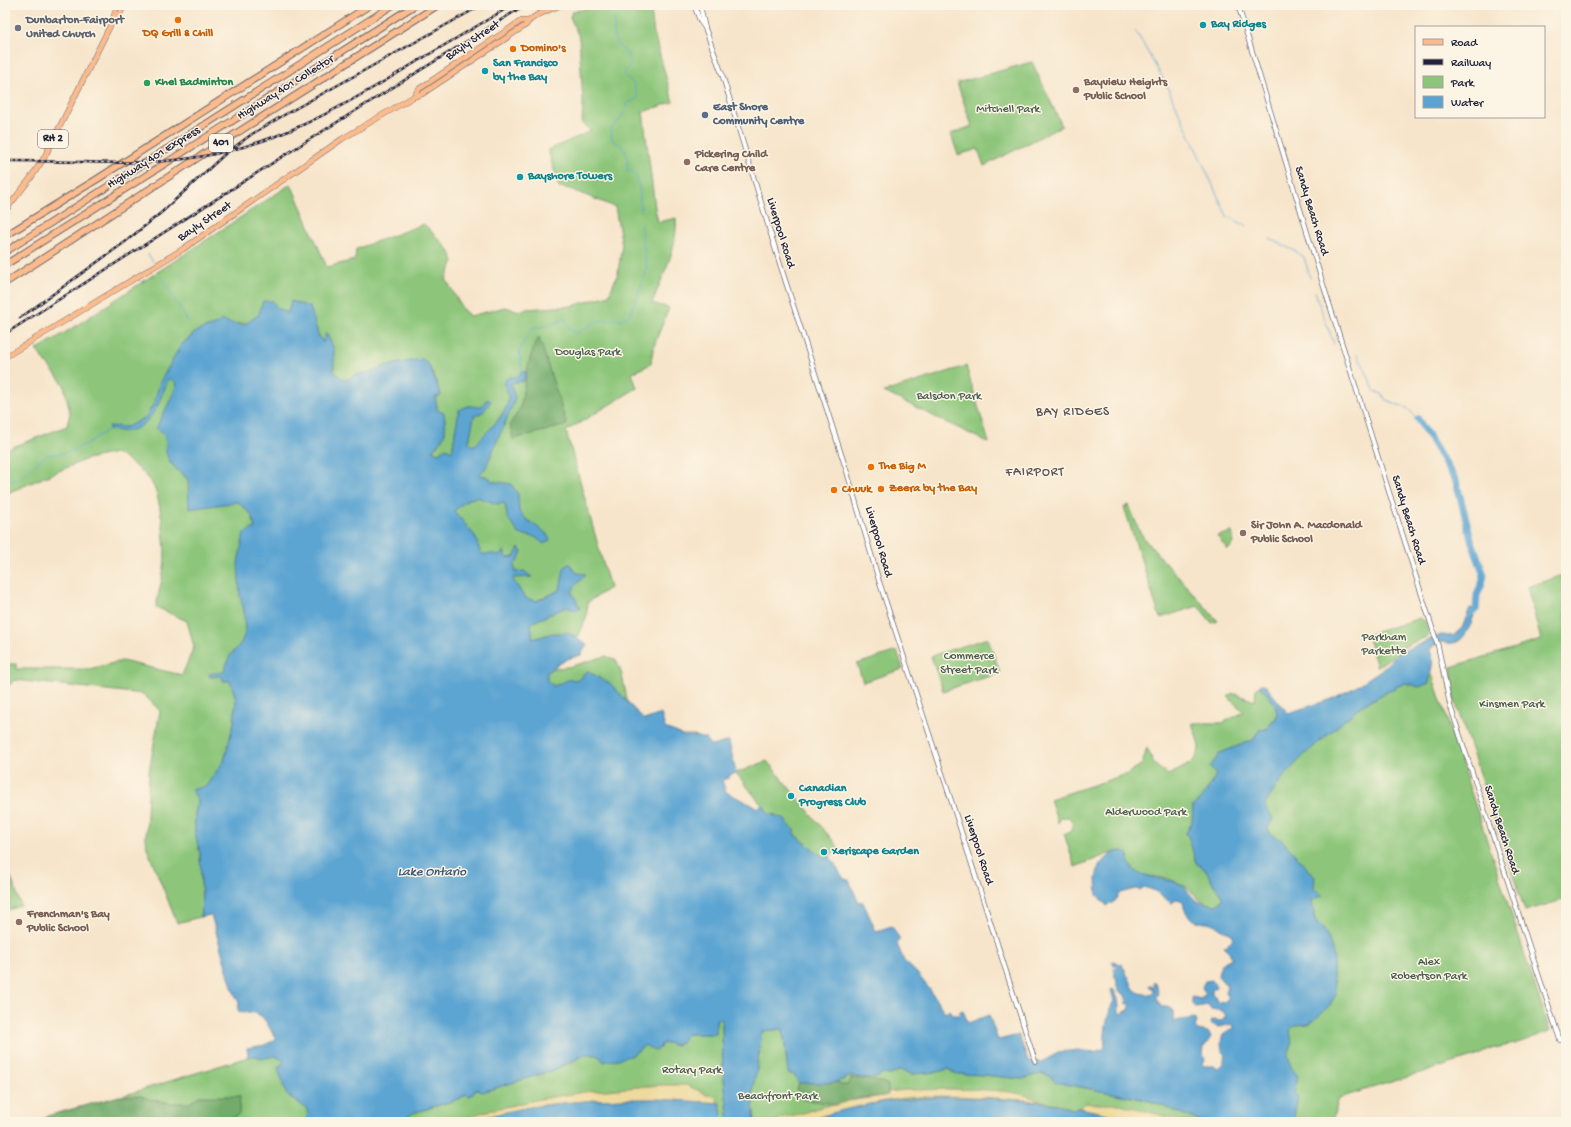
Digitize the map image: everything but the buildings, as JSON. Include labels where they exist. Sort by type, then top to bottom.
[{"type":"highway","name":"Highway 401 Collector","points":[[5,236],[99,178],[370,5]]},
{"type":"highway","name":"Highway 401 Express","points":[[5,252],[393,5]]},
{"type":"highway","name":"Highway 401 Express","points":[[5,265],[415,5]]},
{"type":"highway","name":"Highway 401 Collector","points":[[5,283],[199,157],[438,5]]},
{"type":"main road","name":"RH 2","points":[[5,211],[44,158],[113,20],[117,5]]},
{"type":"main road","name":"RH 2","points":[[113,20],[120,14],[124,5]]},
{"type":"main road","name":"Bayly Street","points":[[5,357],[183,249],[342,139],[413,97],[422,94],[526,25],[528,21],[561,5]]},
{"type":"street","name":"Liverpool Road","points":[[694,5],[700,21],[705,28],[722,74],[774,247],[836,436],[881,588],[952,800],[1035,1062]]},
{"type":"street","name":"Liverpool Road","points":[[700,5],[704,14],[705,28]]},
{"type":"street","name":"Sandy Beach Road","points":[[1238,5],[1322,282],[1435,636],[1450,705],[1560,1040],[1566,1038]]},
{"type":"green space","name":"Douglas Park","points":[[650,5],[654,34],[673,102],[643,112],[658,222],[676,218],[675,240],[672,251],[652,303],[669,308],[655,343],[651,364],[632,373],[637,388],[566,431],[610,588],[588,602],[586,618],[579,636],[569,636],[539,647],[518,629],[560,590],[520,608],[477,561],[434,520],[491,481],[489,477],[479,475],[508,405],[483,438],[473,446],[469,442],[474,416],[483,412],[487,399],[481,407],[468,406],[456,426],[452,451],[438,453],[432,451],[443,438],[445,421],[444,414],[438,412],[435,398],[441,395],[433,373],[422,359],[385,366],[378,370],[369,372],[366,412],[334,372],[324,343],[318,334],[310,307],[288,313],[277,308],[266,318],[246,323],[217,324],[197,331],[181,345],[172,362],[164,391],[168,379],[173,380],[177,384],[168,406],[167,452],[169,460],[178,471],[188,479],[261,446],[256,622],[231,679],[236,699],[234,722],[224,761],[206,787],[195,789],[198,801],[195,816],[195,834],[200,853],[202,903],[200,917],[177,923],[147,848],[146,837],[149,771],[160,711],[143,694],[14,680],[5,690],[5,664],[16,664],[16,669],[89,669],[122,661],[182,675],[194,647],[187,621],[156,607],[165,559],[163,526],[159,502],[153,485],[137,467],[116,453],[87,459],[5,494],[5,450],[67,426],[70,413],[64,385],[36,350],[71,329],[291,184],[327,267],[355,260],[356,249],[424,224],[448,249],[454,261],[446,279],[463,310],[470,316],[505,307],[520,311],[524,309],[572,306],[609,295],[618,273],[622,245],[615,207],[570,189],[559,187],[548,150],[591,131],[582,124],[583,103],[579,37],[570,17],[572,12],[589,8]]},
{"type":"green space","name":"Mitchell Park","points":[[1032,62],[1062,126],[984,166],[978,149],[958,155],[951,134],[972,126],[957,83]]},
{"type":"green space","points":[[539,337],[567,425],[513,439],[510,424],[520,409],[527,369],[533,349]]},
{"type":"green space","name":"Balsdon Park","points":[[966,366],[989,443],[884,392]]},
{"type":"green space","points":[[1129,505],[1139,530],[1145,540],[1218,621],[1212,623],[1198,606],[1160,618],[1124,507]]},
{"type":"green space","points":[[1232,532],[1233,542],[1228,550],[1217,536]]},
{"type":"green space","name":"Kinsmen Park","points":[[1566,574],[1566,899],[1525,911],[1454,698],[1451,667],[1541,640],[1527,587]]},
{"type":"green space","name":"Parkham Parkette","points":[[1420,618],[1425,621],[1429,636],[1409,644],[1377,667],[1367,635]]},
{"type":"green space","name":"Commerce Street Park","points":[[988,638],[1000,673],[943,691],[931,656]]},
{"type":"green space","points":[[897,651],[903,669],[863,682],[857,664]]},
{"type":"green space","points":[[606,656],[616,660],[621,671],[628,703],[566,698],[531,670],[568,667]]},
{"type":"green space","name":"Alex Robertson Park","points":[[1431,671],[1550,1031],[1515,1044],[1494,1048],[1473,1057],[1339,1098],[1332,1122],[1288,1122],[1281,1038],[1315,922],[1314,911],[1262,836],[1257,790],[1297,756],[1323,739],[1361,706],[1406,683],[1419,687],[1428,683]]},
{"type":"green space","name":"Alderwood Park","points":[[1260,686],[1270,697],[1275,706],[1277,715],[1276,719],[1272,721],[1267,729],[1259,730],[1253,740],[1216,775],[1203,797],[1193,806],[1192,822],[1186,833],[1189,838],[1196,863],[1207,871],[1210,879],[1223,899],[1216,905],[1205,903],[1179,883],[1165,878],[1139,874],[1132,868],[1123,851],[1114,852],[1075,867],[1064,834],[1070,832],[1072,822],[1069,817],[1061,817],[1058,823],[1050,799],[1127,774],[1142,764],[1147,748],[1155,765],[1168,775],[1183,768],[1196,757],[1198,753],[1199,747],[1192,723],[1222,723],[1244,712],[1228,697],[1232,693],[1255,701],[1256,689]]},
{"type":"green space","points":[[767,761],[839,848],[825,859],[793,833],[776,815],[770,815],[736,773]]},
{"type":"green space","points":[[11,877],[21,906],[5,911],[5,879]]},
{"type":"green space","name":"Rotary Park","points":[[716,1019],[722,1019],[723,1070],[729,1122],[723,1122],[719,1103],[684,1102],[498,1114],[472,1122],[401,1122],[413,1113],[459,1099],[466,1094],[468,1096],[476,1090],[482,1092],[554,1070],[585,1055],[631,1056],[645,1045],[660,1045],[668,1042],[672,1045],[682,1043],[686,1034],[716,1034]]},
{"type":"green space","name":"Beachfront Park","points":[[783,1029],[788,1073],[794,1075],[799,1083],[837,1082],[851,1076],[869,1079],[882,1074],[890,1075],[900,1070],[912,1074],[937,1072],[948,1069],[954,1073],[1022,1079],[1044,1074],[1051,1077],[1055,1082],[1147,1100],[1203,1122],[1145,1122],[1079,1108],[1072,1109],[1063,1105],[1039,1101],[815,1118],[806,1122],[755,1122],[752,1096],[762,1031]]},
{"type":"green space","points":[[280,1053],[347,1122],[37,1122],[248,1057]]},
{"type":"green space","points":[[851,1078],[882,1082],[888,1085],[888,1095],[860,1098],[836,1105],[830,1105],[828,1103],[801,1099],[796,1089],[799,1083],[836,1082],[841,1085],[849,1085]]},
{"type":"green space","points":[[119,1096],[141,1096],[170,1103],[190,1103],[199,1096],[240,1096],[239,1114],[231,1119],[218,1122],[42,1122],[47,1116]]},
{"type":"sand","points":[[660,1085],[688,1085],[706,1095],[716,1096],[718,1103],[626,1099],[594,1100],[520,1109],[472,1122],[457,1122],[483,1112],[540,1099],[584,1092]]},
{"type":"sand","points":[[906,1090],[995,1090],[1028,1096],[1039,1101],[964,1096],[927,1096],[869,1104],[807,1122],[774,1122],[784,1117],[800,1114],[824,1106],[884,1096],[888,1095],[888,1092]]},
{"type":"sand","points":[[1087,1102],[1097,1104],[1120,1104],[1186,1122],[1145,1122],[1079,1108]]},
{"type":"water","name":"Lake Ontario","points":[[263,301],[273,301],[277,308],[288,313],[291,301],[310,307],[318,334],[323,343],[326,333],[334,348],[334,372],[344,380],[352,378],[354,375],[378,370],[385,366],[422,359],[429,365],[441,395],[435,398],[438,411],[444,413],[445,420],[443,437],[432,450],[438,453],[446,448],[452,451],[459,410],[468,406],[481,407],[487,399],[491,401],[483,412],[474,416],[469,442],[473,446],[477,444],[504,412],[508,399],[504,385],[506,379],[518,377],[522,371],[526,372],[524,381],[511,383],[515,398],[485,469],[479,475],[489,477],[491,481],[511,484],[518,494],[519,511],[526,519],[546,533],[550,540],[544,544],[535,537],[519,534],[507,517],[505,503],[497,504],[477,497],[467,500],[454,511],[475,536],[481,554],[494,554],[500,556],[504,550],[506,558],[514,557],[519,548],[522,551],[518,561],[514,565],[516,572],[524,571],[532,577],[513,578],[525,598],[537,601],[560,590],[564,568],[569,563],[577,573],[586,574],[575,586],[572,592],[580,608],[576,611],[567,607],[531,623],[533,639],[553,633],[569,633],[587,644],[581,655],[567,659],[547,672],[547,681],[554,686],[570,679],[579,680],[587,671],[611,684],[644,720],[661,714],[665,728],[682,736],[694,736],[706,739],[712,746],[729,741],[736,773],[728,776],[729,778],[722,780],[726,792],[758,808],[763,805],[770,815],[771,814],[784,819],[795,831],[793,833],[825,859],[829,855],[844,879],[849,880],[858,901],[863,902],[876,931],[892,926],[900,940],[897,944],[904,961],[916,972],[931,991],[945,1013],[950,1010],[954,1015],[960,1015],[959,1012],[963,1010],[968,1023],[989,1015],[998,1040],[1019,1035],[1029,1062],[1041,1062],[1060,1052],[1078,1050],[1095,1052],[1105,1048],[1106,1024],[1114,1001],[1111,990],[1113,989],[1118,998],[1119,1014],[1129,1010],[1130,1004],[1125,1003],[1127,1002],[1125,995],[1119,991],[1117,987],[1114,969],[1118,968],[1112,963],[1113,961],[1123,965],[1122,967],[1125,969],[1125,973],[1134,989],[1140,993],[1153,993],[1154,991],[1149,985],[1153,987],[1155,986],[1153,983],[1156,982],[1159,995],[1156,997],[1161,1007],[1169,1007],[1173,1010],[1173,1021],[1195,1018],[1197,1022],[1195,1027],[1198,1030],[1208,1032],[1211,1037],[1204,1047],[1203,1056],[1206,1058],[1203,1063],[1204,1066],[1215,1066],[1218,1068],[1223,1063],[1226,1055],[1222,1048],[1222,1038],[1223,1035],[1234,1028],[1233,1024],[1219,1027],[1211,1024],[1212,1020],[1222,1021],[1226,1016],[1223,1011],[1211,1009],[1209,1005],[1195,1007],[1192,1003],[1192,997],[1201,999],[1205,993],[1202,987],[1205,981],[1212,980],[1217,987],[1212,990],[1212,995],[1219,1003],[1224,1002],[1229,997],[1225,994],[1227,986],[1218,976],[1219,970],[1225,961],[1231,959],[1230,953],[1224,947],[1233,939],[1231,933],[1224,931],[1214,924],[1192,919],[1185,910],[1183,901],[1177,899],[1171,903],[1156,891],[1144,887],[1140,890],[1135,889],[1121,893],[1115,901],[1107,906],[1097,895],[1096,879],[1099,865],[1114,852],[1123,851],[1128,853],[1129,862],[1132,868],[1137,872],[1176,882],[1183,886],[1195,899],[1218,905],[1223,899],[1210,879],[1207,871],[1196,863],[1189,838],[1186,833],[1192,822],[1193,806],[1203,797],[1216,775],[1210,767],[1220,753],[1253,740],[1259,730],[1267,729],[1272,721],[1276,719],[1277,715],[1275,706],[1270,697],[1260,686],[1261,684],[1264,684],[1288,713],[1329,700],[1354,688],[1381,670],[1397,654],[1441,635],[1453,636],[1462,628],[1470,608],[1476,610],[1465,635],[1461,639],[1450,643],[1443,642],[1433,646],[1430,650],[1433,660],[1429,683],[1419,687],[1406,683],[1361,706],[1303,756],[1280,781],[1265,805],[1273,818],[1268,828],[1270,834],[1282,840],[1315,877],[1314,888],[1323,896],[1312,900],[1315,922],[1323,927],[1329,940],[1334,958],[1333,973],[1336,994],[1330,1005],[1309,1024],[1295,1025],[1290,1030],[1292,1044],[1288,1055],[1291,1067],[1298,1076],[1294,1093],[1298,1097],[1294,1117],[1295,1122],[1203,1122],[1147,1100],[1055,1082],[1051,1077],[1044,1074],[1022,1079],[957,1074],[948,1069],[937,1072],[912,1074],[900,1070],[890,1075],[882,1074],[877,1078],[869,1079],[851,1076],[837,1082],[799,1083],[794,1075],[788,1073],[783,1029],[762,1031],[752,1095],[755,1122],[729,1122],[723,1070],[722,1020],[716,1019],[716,1034],[686,1034],[684,1041],[676,1045],[667,1043],[661,1044],[660,1048],[654,1051],[645,1045],[631,1056],[604,1062],[599,1056],[590,1054],[585,1055],[554,1070],[482,1092],[475,1090],[473,1094],[468,1096],[466,1094],[459,1099],[413,1113],[401,1122],[390,1122],[385,1120],[379,1122],[308,1122],[307,1109],[286,1094],[278,1068],[284,1061],[275,1056],[262,1059],[256,1056],[248,1057],[247,1048],[265,1045],[276,1039],[262,1017],[254,1013],[238,1012],[239,1003],[233,990],[211,915],[200,917],[202,903],[200,853],[195,834],[195,813],[198,801],[192,790],[206,786],[224,761],[234,722],[236,699],[230,681],[223,681],[222,676],[210,677],[209,674],[224,672],[229,657],[241,643],[245,633],[244,611],[240,596],[238,563],[244,533],[255,528],[252,515],[238,502],[189,509],[188,479],[177,470],[168,458],[166,454],[166,438],[161,431],[156,428],[177,384],[173,380],[168,379],[154,411],[144,424],[128,431],[109,429],[109,426],[127,427],[146,417],[154,403],[160,382],[181,345],[197,331],[217,324],[221,320],[238,324],[247,323],[258,316]]},
{"type":"water","points":[[944,1097],[1042,1102],[1145,1122],[806,1122],[857,1107],[891,1101]]},
{"type":"water","points":[[626,1099],[658,1099],[720,1103],[723,1122],[472,1122],[510,1111],[548,1104]]},
{"type":"waterway","points":[[1116,5],[1121,11]]},
{"type":"waterway","points":[[614,19],[614,38],[620,48],[627,53],[630,65],[624,72],[626,77],[634,84],[638,98],[626,104],[622,118],[611,128],[612,140],[621,146],[626,152],[627,171],[634,172],[639,186],[641,211]]},
{"type":"waterway","points":[[1135,30],[1165,82],[1227,216],[1247,226]]},
{"type":"waterway","points":[[5,144],[11,149]]},
{"type":"waterway","points":[[522,371],[519,350],[533,327],[545,326],[565,318],[569,329],[577,333],[597,321],[622,319],[630,315],[647,270],[641,224]]},
{"type":"waterway","points":[[1270,239],[1304,257],[1310,278]]},
{"type":"waterway","points":[[148,254],[153,262]]},
{"type":"waterway","points":[[162,277],[188,322]]},
{"type":"waterway","points":[[1315,292],[1334,344]]},
{"type":"waterway","points":[[1357,355],[1375,392],[1382,394],[1386,400],[1407,408],[1418,419]]},
{"type":"waterway","points":[[1418,419],[1456,481],[1471,539],[1484,575],[1477,595],[1476,610]]},
{"type":"waterway","points":[[5,480],[9,482],[21,477],[46,455],[64,453],[80,447],[109,429]]},
{"type":"railway","points":[[20,318],[125,242],[162,212],[225,154],[252,134],[482,5]]},
{"type":"railway","points":[[5,161],[122,163],[169,161],[221,153],[249,145],[302,125],[353,100],[512,5]]},
{"type":"railway","points":[[5,334],[307,141],[525,5]]},
{"type":"place","name":"DQ Grill & Chill","points":[[178,20]]},
{"type":"place","name":"Bay Ridges","points":[[1203,25]]},
{"type":"place","name":"Dunbarton-Fairport United Church","points":[[18,28]]},
{"type":"place","name":"Domino's","points":[[513,49]]},
{"type":"place","name":"San Francisco by the Bay","points":[[485,71]]},
{"type":"place","name":"Khel Badminton","points":[[147,83]]},
{"type":"place","name":"Bayview Heights Public School","points":[[1076,90]]},
{"type":"place","name":"East Shore Community Centre","points":[[705,115]]},
{"type":"place","name":"Pickering Child Care Centre","points":[[687,162]]},
{"type":"place","name":"Bayshore Towers","points":[[520,177]]},
{"type":"place","name":"The Big M","points":[[871,467]]},
{"type":"place","name":"Zeera by the Bay","points":[[881,489]]},
{"type":"place","name":"Chuuk","points":[[834,490]]},
{"type":"place","name":"Sir John A. Macdonald Public School","points":[[1243,533]]},
{"type":"place","name":"Canadian Progress Club","points":[[791,796]]},
{"type":"place","name":"Xeriscape Garden","points":[[824,852]]},
{"type":"place","name":"Frenchman's Bay Public School","points":[[19,922]]},
{"type":"district","name":"BAY RIDGES","points":[[1073,412]]},
{"type":"district","name":"FAIRPORT","points":[[1035,472]]}]
